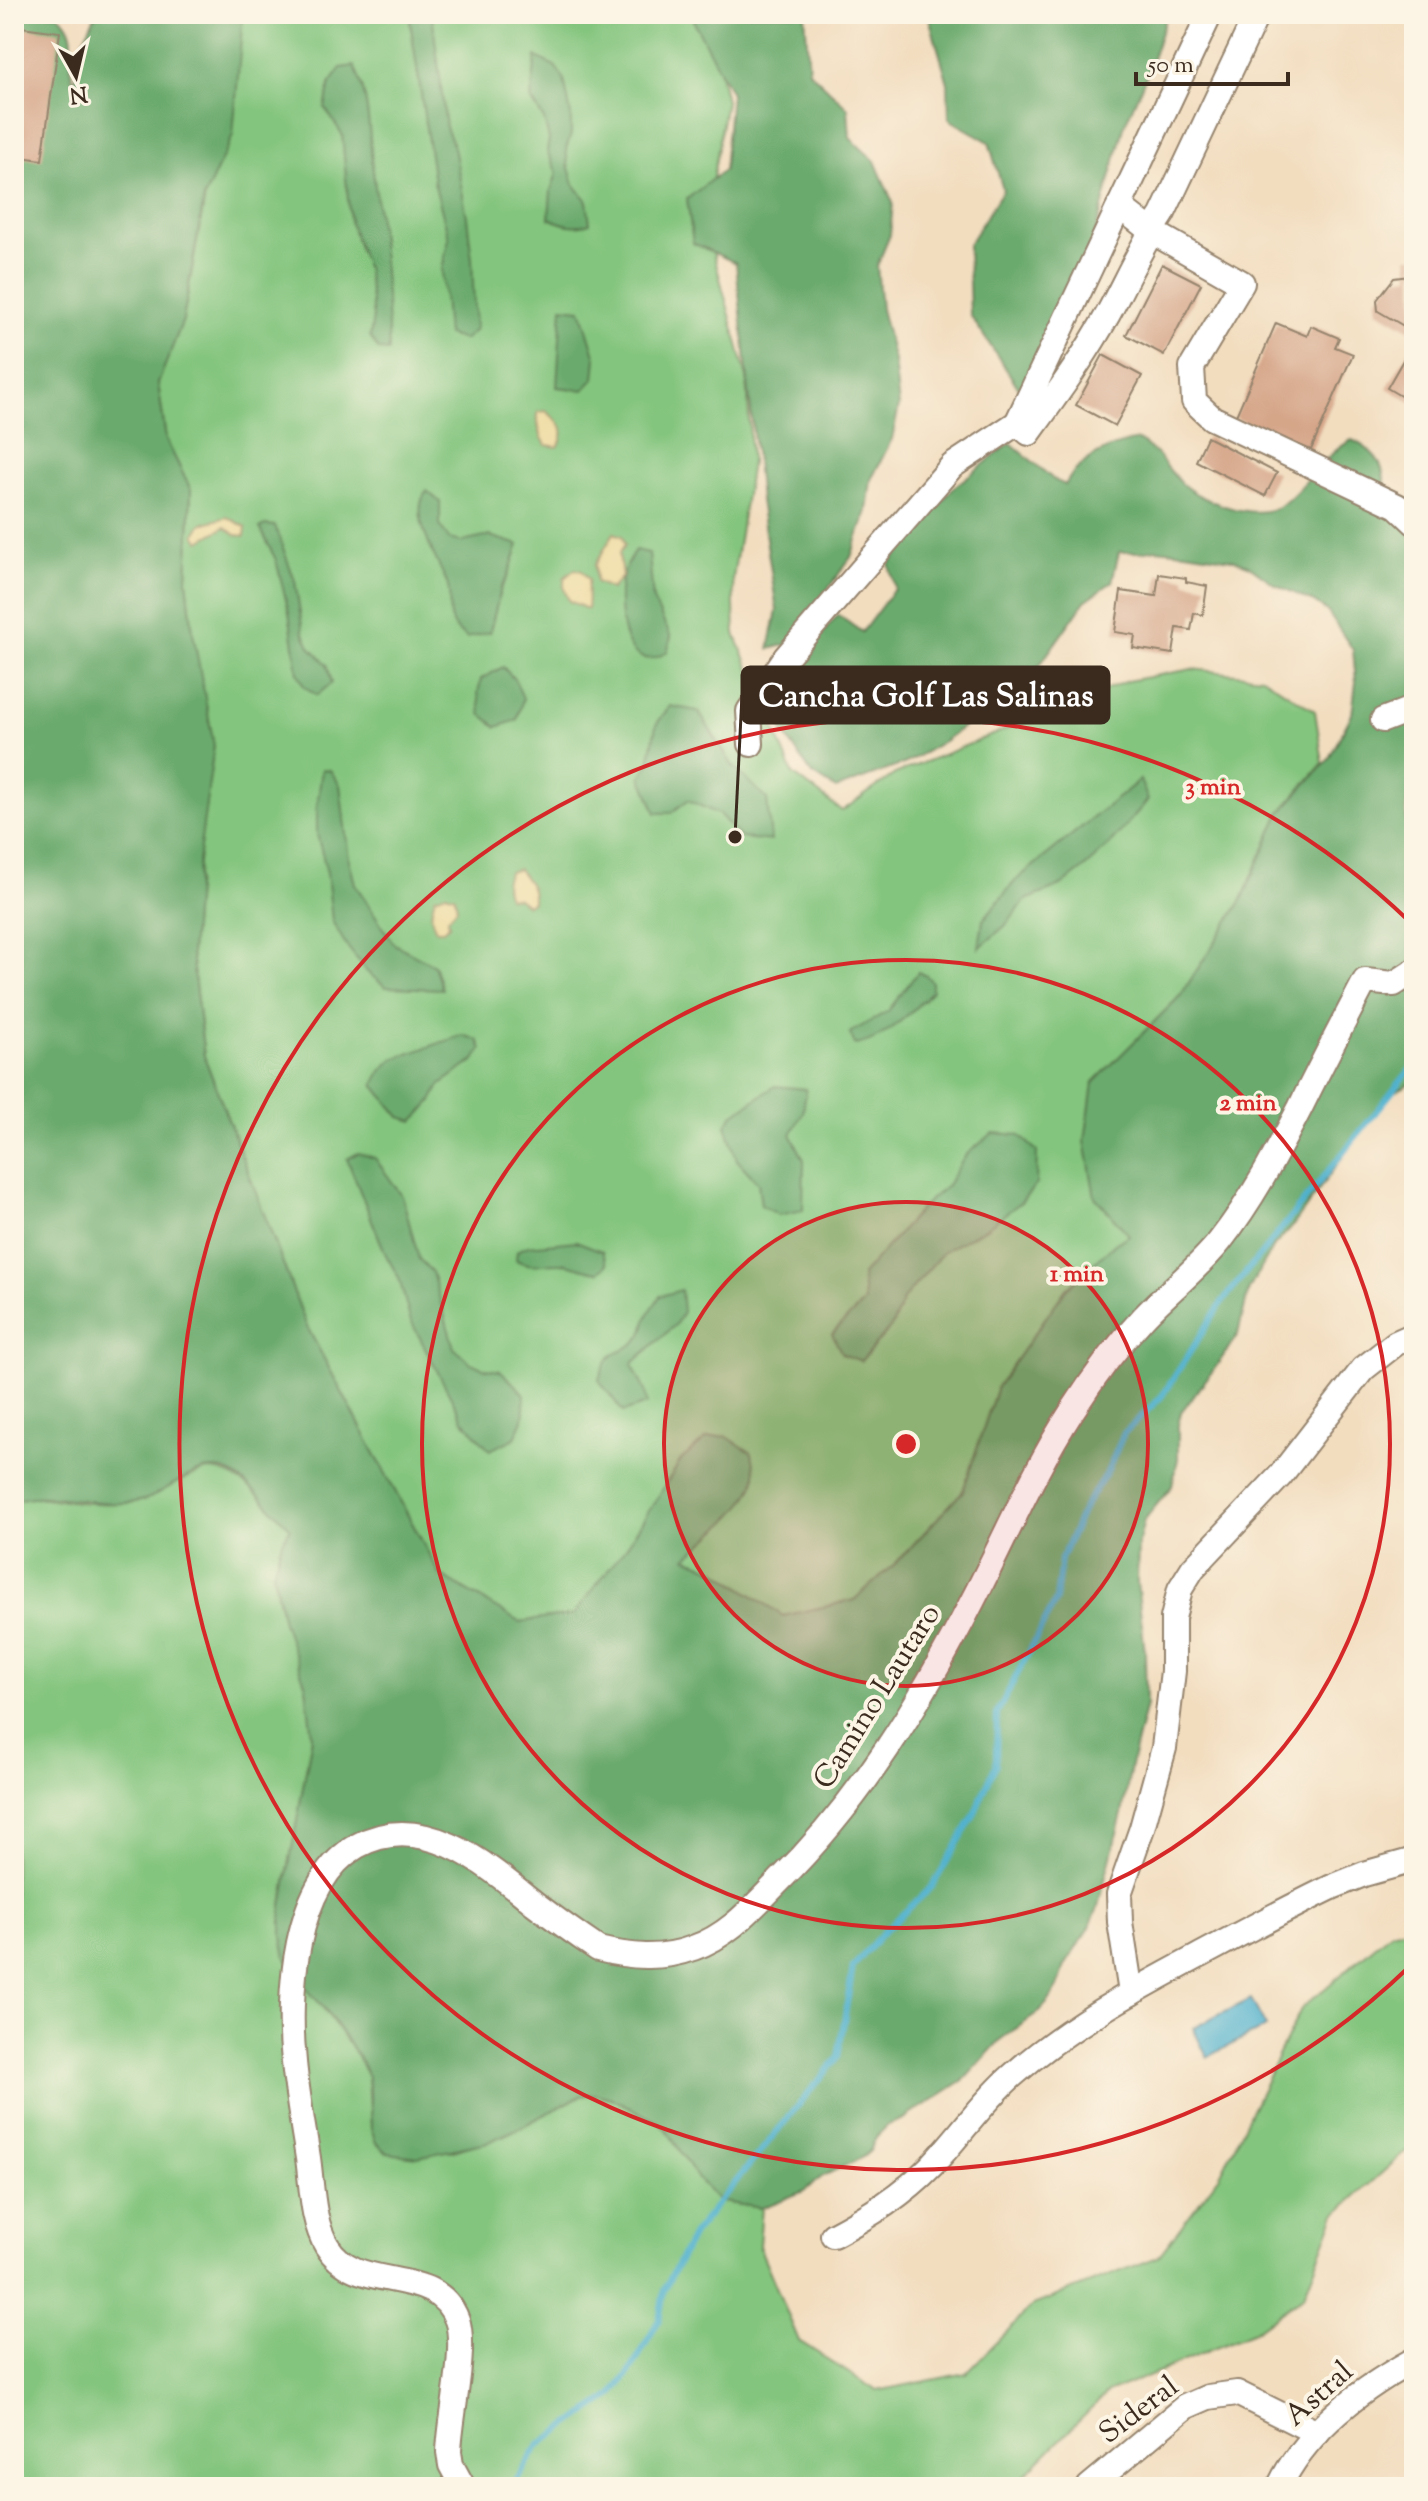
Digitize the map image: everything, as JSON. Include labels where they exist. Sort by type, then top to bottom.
[{"type":"street","points":[[1023,428],[1119,206],[1210,14]]},
{"type":"street","points":[[751,744],[749,711],[786,657],[952,466],[1023,428],[1069,377],[1162,215],[1257,14]]},
{"type":"street","points":[[1119,206],[1151,231],[1242,283],[1192,367],[1194,401],[1212,418],[1397,506],[1414,522]]},
{"type":"street","points":[[1383,720],[1414,708]]},
{"type":"street","name":"Camino Lautaro","points":[[463,2487],[451,2465],[449,2452],[461,2338],[457,2318],[445,2300],[425,2288],[406,2281],[367,2276],[344,2265],[327,2247],[318,2224],[295,2077],[292,2030],[296,1963],[313,1894],[320,1880],[341,1857],[367,1841],[396,1834],[412,1834],[441,1841],[483,1863],[566,1927],[598,1949],[608,1952],[639,1957],[680,1953],[712,1940],[740,1921],[826,1830],[890,1745],[945,1652],[1026,1489],[1071,1413],[1122,1341],[1194,1271],[1240,1215],[1276,1156],[1365,981],[1394,984],[1414,971]]},
{"type":"street","points":[[1131,1993],[1119,1894],[1142,1828],[1164,1748],[1173,1671],[1173,1618],[1180,1589],[1193,1568],[1280,1476],[1363,1369],[1396,1343],[1414,1335]]},
{"type":"street","points":[[833,2235],[909,2186],[931,2166],[990,2096],[1013,2074],[1131,1993],[1332,1887],[1414,1860]]},
{"type":"street","name":"Astral","points":[[1279,2487],[1293,2462],[1317,2433],[1371,2387],[1409,2368]]},
{"type":"street","name":"Sideral","points":[[1089,2487],[1185,2407],[1208,2397],[1237,2393],[1317,2433]]},
{"type":"green space","points":[[14,14],[58,14],[66,22],[72,39],[74,84],[84,39],[96,14],[243,14],[233,135],[204,198],[183,320],[158,383],[166,440],[191,490],[187,580],[193,633],[214,746],[198,862],[191,953],[204,1056],[307,1327],[440,1575],[519,1622],[573,1615],[627,1546],[681,1460],[707,1438],[726,1436],[752,1453],[755,1478],[737,1510],[686,1557],[717,1571],[783,1616],[854,1600],[898,1561],[963,1491],[997,1387],[1066,1289],[1129,1235],[1095,1197],[1085,1141],[1093,1083],[1181,995],[1242,900],[1280,813],[1328,760],[1352,714],[1356,682],[1353,650],[1327,611],[1314,602],[1274,584],[1248,565],[1232,559],[1156,549],[1119,552],[1112,582],[1085,601],[1032,676],[1009,700],[980,714],[944,741],[906,763],[836,789],[811,773],[782,730],[775,688],[838,615],[862,632],[895,588],[889,564],[954,487],[1011,443],[1054,480],[1065,485],[1078,468],[1096,455],[1138,440],[1153,450],[1179,481],[1196,493],[1235,509],[1262,511],[1284,503],[1324,461],[1352,440],[1372,453],[1381,467],[1385,507],[1414,533],[1414,784],[1408,797],[1406,818],[1408,840],[1414,842],[1414,1082],[1392,1093],[1379,1106],[1294,1224],[1274,1246],[1249,1289],[1238,1334],[1181,1412],[1178,1459],[1172,1486],[1144,1520],[1138,1546],[1137,1582],[1145,1652],[1146,1705],[1097,1910],[1049,2001],[1037,2014],[1001,2039],[965,2079],[903,2119],[888,2125],[863,2157],[823,2176],[804,2191],[762,2208],[722,2202],[698,2179],[667,2130],[658,2122],[612,2098],[596,2094],[580,2096],[488,2142],[418,2157],[387,2153],[376,2143],[371,2128],[368,2077],[362,2063],[286,1958],[282,1937],[282,1905],[312,1737],[306,1686],[283,1622],[273,1572],[282,1541],[291,1528],[243,1481],[216,1469],[195,1473],[147,1499],[132,1502],[41,1497],[14,1502]]},
{"type":"green space","points":[[232,14],[707,14],[726,101],[705,223],[747,378],[751,463],[733,578],[735,634],[793,774],[842,811],[895,774],[1127,681],[1192,669],[1262,677],[1315,711],[1323,763],[1280,813],[1242,900],[1181,995],[1093,1083],[1129,1235],[1066,1289],[997,1387],[963,1491],[898,1561],[854,1600],[783,1616],[717,1571],[652,1542],[585,1614],[519,1622],[440,1575],[307,1327],[204,1056],[191,953],[198,862],[193,633],[187,580],[191,490],[166,440],[158,383],[183,320],[214,147]]},
{"type":"green space","points":[[409,14],[432,14],[446,127],[454,147],[467,217],[475,330],[464,340],[447,335],[442,269],[449,238],[434,182]]},
{"type":"green space","points":[[693,14],[805,14],[809,71],[848,108],[850,138],[875,161],[893,203],[890,235],[877,266],[881,309],[894,361],[899,406],[892,439],[871,480],[867,511],[851,557],[788,644],[769,649],[777,610],[760,500],[736,263],[693,243],[687,199],[724,170],[731,93],[695,24]]},
{"type":"green space","points":[[928,14],[1167,14],[1147,74],[1125,124],[1092,245],[1020,390],[970,315],[968,245],[1003,190],[989,142],[949,119],[948,83]]},
{"type":"green space","points":[[536,57],[555,66],[564,79],[571,115],[571,134],[566,149],[568,165],[574,184],[587,201],[590,223],[569,225],[549,218],[551,190],[557,173],[547,151],[549,139],[544,120],[531,99]]},
{"type":"green space","points":[[354,66],[368,113],[389,351],[379,350],[370,337],[373,317],[367,271],[350,222],[342,134],[325,108],[330,83],[341,68]]},
{"type":"green space","points":[[562,307],[581,309],[596,358],[594,379],[584,390],[557,387]]},
{"type":"green space","points":[[427,491],[440,502],[440,525],[449,539],[462,542],[490,536],[519,545],[501,588],[490,632],[467,638],[453,625],[447,583],[422,524],[420,512]]},
{"type":"green space","points":[[275,526],[295,581],[303,632],[311,648],[327,664],[332,683],[317,695],[304,686],[298,673],[289,612],[276,560],[260,528]]},
{"type":"green space","points":[[635,550],[649,553],[653,600],[671,637],[667,652],[653,658],[642,658],[634,652],[621,616],[622,580]]},
{"type":"green space","points":[[503,667],[515,680],[523,698],[517,720],[497,727],[481,714],[478,693],[481,679]]},
{"type":"green space","points":[[670,706],[698,711],[733,766],[767,799],[771,841],[741,838],[720,815],[688,800],[671,813],[656,813],[641,776],[649,764],[656,725]]},
{"type":"green space","points":[[322,769],[330,770],[340,785],[355,884],[394,944],[434,965],[442,989],[386,987],[367,972],[332,921],[327,873],[317,834]]},
{"type":"green space","points":[[1140,780],[1148,800],[1109,845],[1061,886],[1026,900],[1005,926],[979,948],[983,920],[1016,880]]},
{"type":"green space","points":[[918,972],[932,982],[932,991],[887,1031],[855,1045],[850,1033],[888,1011]]},
{"type":"green space","points":[[463,1035],[478,1040],[482,1049],[475,1060],[441,1084],[432,1101],[414,1121],[400,1117],[374,1085],[381,1071],[393,1059]]},
{"type":"green space","points":[[775,1086],[806,1089],[803,1113],[791,1134],[804,1160],[803,1210],[779,1215],[761,1205],[758,1183],[737,1160],[726,1125],[733,1115]]},
{"type":"green space","points":[[993,1133],[1019,1135],[1037,1151],[1036,1185],[1021,1202],[985,1229],[944,1251],[904,1298],[892,1326],[861,1361],[842,1354],[832,1334],[864,1302],[862,1275],[924,1205],[947,1185],[966,1155]]},
{"type":"green space","points":[[358,1153],[375,1158],[402,1196],[419,1259],[432,1272],[454,1348],[471,1363],[501,1371],[525,1395],[523,1420],[515,1438],[490,1450],[463,1420],[410,1319],[399,1278],[386,1255],[347,1159]]},
{"type":"green space","points":[[576,1241],[602,1251],[607,1264],[599,1272],[561,1263],[534,1265],[516,1260],[517,1251],[528,1246]]},
{"type":"green space","points":[[681,1290],[683,1312],[675,1325],[632,1364],[645,1391],[647,1404],[623,1412],[599,1380],[603,1369],[612,1356],[641,1336],[648,1315],[660,1296]]},
{"type":"green space","points":[[209,1470],[233,1476],[244,1483],[291,1528],[281,1546],[275,1581],[282,1616],[307,1685],[312,1737],[282,1905],[316,1998],[368,2077],[371,2128],[376,2143],[454,2151],[505,2135],[580,2096],[596,2094],[612,2098],[667,2130],[698,2179],[715,2197],[722,2202],[762,2208],[759,2246],[799,2341],[877,2391],[966,2373],[1033,2305],[1158,2257],[1220,2175],[1301,2009],[1391,1932],[1414,1926],[1414,2144],[1336,2214],[1304,2295],[1254,2332],[1107,2393],[1013,2487],[14,2487],[14,1502],[23,1496],[89,1503],[129,1502]]},
{"type":"sand","points":[[546,411],[556,419],[563,431],[558,447],[546,445],[540,433],[538,412]]},
{"type":"sand","points":[[227,517],[246,527],[245,536],[236,535],[225,527],[200,541],[195,535],[201,524]]},
{"type":"sand","points":[[614,533],[622,536],[625,545],[619,554],[622,577],[611,589],[596,582],[595,565]]},
{"type":"sand","points":[[575,569],[582,571],[589,580],[587,609],[569,601],[564,589],[564,578]]},
{"type":"sand","points":[[518,869],[532,891],[533,901],[527,905],[518,898],[508,897],[506,890],[505,881],[509,872]]},
{"type":"sand","points":[[446,893],[455,896],[457,908],[448,918],[449,925],[443,930],[436,930],[432,917],[435,897]]},
{"type":"water","points":[[1251,1999],[1266,2027],[1207,2057],[1193,2028]]},
{"type":"building","points":[[14,26],[60,32],[42,160],[14,156]]},
{"type":"building","points":[[1408,257],[1414,257],[1414,332],[1378,311],[1377,300],[1394,278],[1410,276]]},
{"type":"building","points":[[1162,264],[1201,284],[1164,355],[1126,335]]},
{"type":"building","points":[[1276,323],[1307,336],[1311,326],[1339,338],[1335,347],[1353,354],[1311,450],[1235,418]]},
{"type":"building","points":[[1414,341],[1414,404],[1387,388]]},
{"type":"building","points":[[1103,355],[1142,376],[1115,426],[1076,405]]},
{"type":"building","points":[[1207,437],[1277,473],[1265,496],[1196,461]]},
{"type":"building","points":[[1159,574],[1186,578],[1186,582],[1207,586],[1203,615],[1194,613],[1191,630],[1177,628],[1173,654],[1133,648],[1135,635],[1115,632],[1121,591],[1156,596]]},
{"type":"waterway","points":[[512,2487],[539,2445],[613,2395],[659,2320],[664,2290],[693,2234],[838,2057],[853,1967],[883,1932],[932,1887],[973,1817],[996,1764],[997,1713],[1056,1600],[1061,1559],[1084,1507],[1108,1470],[1124,1433],[1162,1396],[1222,1302],[1414,1065]]},
{"type":"place","name":"Cancha Golf Las Salinas","points":[[735,837]]}]
